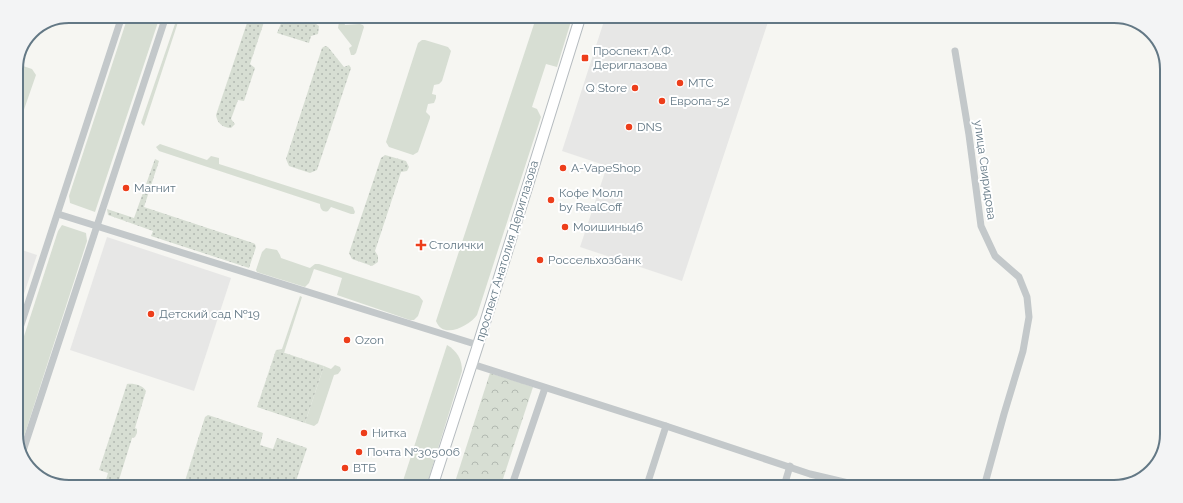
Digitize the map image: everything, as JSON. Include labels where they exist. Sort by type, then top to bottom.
[{"type":"main road","name":"проспект Анатолия Дериглазова","points":[[434,480],[578,23]]},
{"type":"street","points":[[23,319],[120,23]]},
{"type":"street","points":[[25,446],[164,23]]},
{"type":"street","name":"улица Свиридова","points":[[955,51],[982,226],[995,256],[1019,277],[1028,297],[1030,317],[1023,351],[986,480]]},
{"type":"street","points":[[58,214],[478,345]]},
{"type":"street","points":[[472,364],[790,466],[810,474],[836,480]]},
{"type":"street","points":[[514,480],[545,388]]},
{"type":"street","points":[[649,480],[666,426]]},
{"type":"street","points":[[786,480],[790,466]]},
{"type":"shaded area","points":[[603,23],[768,23],[682,281],[580,247],[607,166],[562,151]]},
{"type":"shaded area","name":"Детский сад №19","points":[[107,237],[231,278],[194,391],[70,350]]},
{"type":"shaded area","points":[[23,250],[37,255],[23,297]]},
{"type":"green space","points":[[126,23],[158,23],[95,212],[70,203],[69,196]]},
{"type":"green space","points":[[175,23],[178,23],[144,126],[141,123]]},
{"type":"green space","points":[[247,23],[264,23],[250,64],[255,68],[244,101],[238,100],[231,119],[235,124],[231,128],[223,126],[219,123],[216,115]]},
{"type":"green space","points":[[281,23],[305,23],[316,24],[319,26],[318,34],[311,36],[309,43],[277,33]]},
{"type":"green space","points":[[339,23],[344,23],[345,25],[363,25],[364,27],[356,53],[354,55],[351,55],[349,48],[352,46],[338,28]]},
{"type":"green space","points":[[534,23],[570,23],[557,67],[546,64],[532,107],[537,109],[541,117],[477,315],[462,327],[450,330],[444,330],[439,327],[436,321]]},
{"type":"green space","points":[[422,40],[448,47],[451,51],[442,81],[439,84],[434,85],[432,94],[436,95],[436,98],[434,103],[428,104],[426,112],[430,118],[418,152],[413,155],[389,147],[386,142],[418,43]]},
{"type":"green space","points":[[325,46],[328,47],[344,67],[349,65],[351,68],[317,170],[310,173],[289,166],[286,159],[322,48]]},
{"type":"green space","points":[[23,66],[32,69],[36,75],[23,112]]},
{"type":"green space","points":[[160,144],[207,160],[211,156],[219,158],[219,164],[353,207],[355,212],[354,214],[351,214],[331,207],[328,211],[323,211],[320,204],[159,151],[156,147]]},
{"type":"green space","points":[[385,155],[406,161],[409,167],[407,171],[401,172],[375,251],[378,256],[378,262],[372,266],[352,259],[349,253],[381,158]]},
{"type":"green space","points":[[155,159],[159,161],[144,207],[255,244],[256,247],[249,268],[151,236],[153,231],[108,215],[107,209],[134,218]]},
{"type":"green space","points":[[62,225],[86,233],[87,241],[23,439],[23,339],[58,231]]},
{"type":"green space","points":[[266,248],[277,250],[281,258],[310,268],[315,264],[319,264],[419,296],[423,301],[418,316],[414,320],[410,320],[337,295],[342,278],[314,269],[309,283],[305,287],[257,272],[256,270],[262,252]]},
{"type":"green space","points":[[300,296],[302,297],[284,353],[276,350],[282,349]]},
{"type":"green space","points":[[447,345],[454,350],[458,356],[462,371],[428,480],[403,480]]},
{"type":"green space","points":[[276,350],[324,366],[305,423],[257,407]]},
{"type":"green space","points":[[335,365],[340,367],[341,370],[338,374],[334,375],[318,423],[314,426],[305,423],[324,366],[331,369]]},
{"type":"green space","points":[[490,373],[533,387],[503,480],[456,480]]},
{"type":"green space","points":[[127,384],[143,387],[146,391],[135,428],[137,429],[137,433],[135,437],[132,438],[119,480],[106,480],[108,473],[99,470]]},
{"type":"green space","points":[[208,415],[263,433],[260,445],[273,449],[277,438],[307,448],[296,480],[185,480],[205,417]]},
{"type":"place","name":"Проспект А.Ф. Дериглазова","points":[[585,58]]},
{"type":"place","name":"МТС","points":[[680,83]]},
{"type":"place","name":"Q Store","points":[[635,88]]},
{"type":"place","name":"Европа-52","points":[[662,101]]},
{"type":"place","name":"DNS","points":[[629,127]]},
{"type":"place","name":"A-VapeShop","points":[[563,168]]},
{"type":"place","name":"Магнит","points":[[126,188]]},
{"type":"place","name":"Кофе Молл by RealCoff","points":[[551,200]]},
{"type":"place","name":"Моишины46","points":[[565,227]]},
{"type":"place","name":"Столички","points":[[421,245]]},
{"type":"place","name":"Россельхозбанк","points":[[540,260]]},
{"type":"place","name":"Детский сад №19","points":[[151,314]]},
{"type":"place","name":"Ozon","points":[[347,340]]},
{"type":"place","name":"Нитка","points":[[364,433]]},
{"type":"place","name":"Почта №305006","points":[[359,452]]},
{"type":"place","name":"ВТБ","points":[[345,468]]}]
